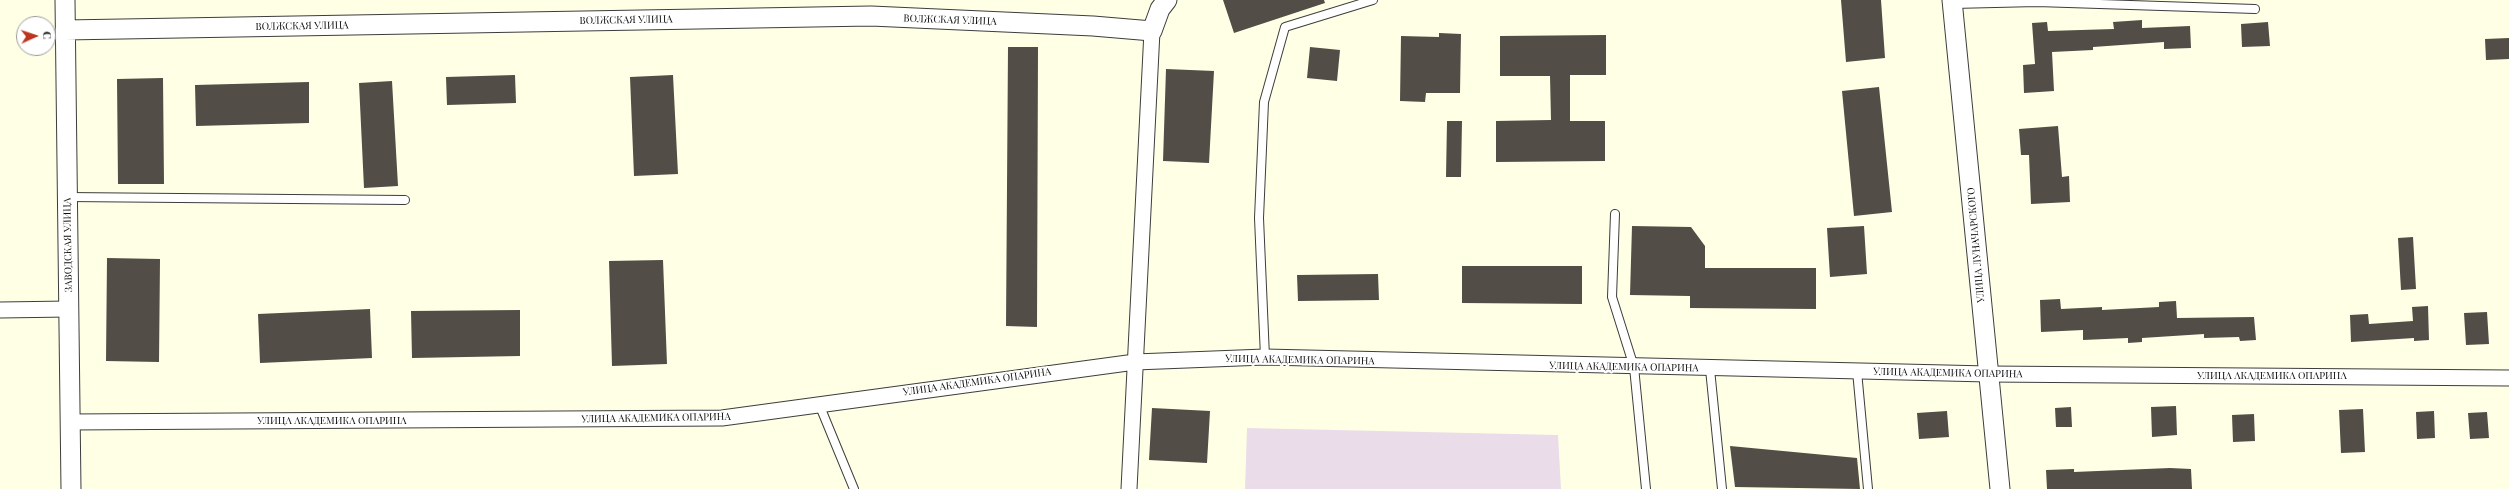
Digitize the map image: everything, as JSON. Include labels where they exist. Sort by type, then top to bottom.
[{"type":"street","name":"ЗАВОДСКАЯ УЛИЦА","points":[[65,0],[71,489]]},
{"type":"street","points":[[1129,489],[1152,31],[1160,9],[1167,0]]},
{"type":"street","name":"УЛИЦА ЛУНАЧАРСКОГО","points":[[1952,2],[2000,489]]},
{"type":"street","name":"ВОЛЖСКАЯ УЛИЦА","points":[[65,30],[872,16],[1093,26],[1152,31]]},
{"type":"street","points":[[0,310],[69,309]]},
{"type":"street","name":"УЛИЦА АКАДЕМИКА ОПАРИНА","points":[[71,422],[722,418],[1135,362],[1265,357],[1710,369],[1988,374],[2509,378]]},
{"type":"lane","points":[[1265,357],[1259,218],[1264,102],[1285,27],[1373,0]]},
{"type":"lane","points":[[1952,2],[2037,2],[2255,9]]},
{"type":"lane","points":[[67,197],[405,200]]},
{"type":"lane","points":[[1615,214],[1612,297],[1634,367],[1646,489]]},
{"type":"lane","points":[[1710,369],[1722,489]]},
{"type":"lane","points":[[1857,371],[1868,489]]},
{"type":"lane","points":[[819,404],[854,489]]},
{"type":"shaded area","points":[[1247,428],[1558,435],[1561,489],[1245,489]]},
{"type":"building","points":[[1223,0],[1324,0],[1325,3],[1234,33]]},
{"type":"building","points":[[1841,0],[1881,0],[1885,58],[1846,62]]},
{"type":"building","points":[[2142,20],[2142,28],[2190,26],[2191,48],[2164,49],[2164,42],[2093,47],[2093,50],[2052,52],[2054,91],[2024,93],[2023,65],[2035,64],[2032,23],[2047,22],[2048,31],[2114,29],[2113,22]]},
{"type":"building","points":[[2268,22],[2270,46],[2242,47],[2241,24]]},
{"type":"building","points":[[1439,33],[1461,34],[1460,93],[1426,93],[1425,102],[1400,101],[1401,36],[1439,37]]},
{"type":"building","points":[[1606,35],[1606,75],[1570,75],[1570,121],[1605,121],[1605,161],[1496,162],[1496,121],[1551,120],[1550,76],[1500,76],[1500,36]]},
{"type":"building","points":[[2509,38],[2509,59],[2486,60],[2485,39]]},
{"type":"building","points":[[1008,47],[1038,47],[1037,327],[1006,326]]},
{"type":"building","points":[[1310,47],[1340,50],[1337,81],[1307,78]]},
{"type":"building","points":[[1166,69],[1214,71],[1209,163],[1163,161]]},
{"type":"building","points":[[515,75],[516,103],[447,105],[446,77]]},
{"type":"building","points":[[673,75],[678,174],[634,176],[630,77]]},
{"type":"building","points":[[163,78],[164,184],[118,184],[117,79]]},
{"type":"building","points":[[392,81],[398,186],[364,188],[359,83]]},
{"type":"building","points":[[309,82],[309,123],[196,126],[195,85]]},
{"type":"building","points":[[1879,87],[1892,212],[1854,216],[1842,91]]},
{"type":"building","points":[[1447,121],[1462,121],[1461,177],[1446,177]]},
{"type":"building","points":[[2058,126],[2062,177],[2069,176],[2070,202],[2031,204],[2029,155],[2021,155],[2019,129]]},
{"type":"building","points":[[1632,226],[1691,227],[1705,246],[1705,268],[1816,268],[1816,309],[1690,308],[1690,296],[1630,295]]},
{"type":"building","points":[[1864,226],[1867,274],[1830,277],[1827,228]]},
{"type":"building","points":[[2413,237],[2416,289],[2401,290],[2398,238]]},
{"type":"building","points":[[107,258],[160,259],[159,362],[106,361]]},
{"type":"building","points":[[663,260],[667,364],[612,366],[609,261]]},
{"type":"building","points":[[1462,266],[1582,266],[1582,304],[1462,303]]},
{"type":"building","points":[[1378,274],[1379,300],[1298,301],[1297,275]]},
{"type":"building","points":[[2060,299],[2061,309],[2102,307],[2102,310],[2159,307],[2159,302],[2176,301],[2177,318],[2254,317],[2256,340],[2240,341],[2239,337],[2204,338],[2204,334],[2142,338],[2142,342],[2128,343],[2128,338],[2083,340],[2083,330],[2041,332],[2040,300]]},
{"type":"building","points":[[2428,306],[2429,340],[2414,341],[2414,338],[2351,342],[2350,315],[2368,314],[2369,324],[2413,321],[2412,307]]},
{"type":"building","points":[[370,309],[372,358],[260,363],[258,314]]},
{"type":"building","points":[[520,310],[520,356],[412,358],[411,311]]},
{"type":"building","points":[[2487,312],[2489,344],[2466,345],[2464,313]]},
{"type":"building","points":[[2176,406],[2177,435],[2152,437],[2151,407]]},
{"type":"building","points":[[2071,407],[2072,427],[2056,427],[2055,408]]},
{"type":"building","points":[[1152,408],[1210,411],[1207,463],[1149,460]]},
{"type":"building","points":[[2363,409],[2365,452],[2341,453],[2339,410]]},
{"type":"building","points":[[1947,411],[1949,437],[1919,439],[1917,413]]},
{"type":"building","points":[[2434,411],[2435,438],[2417,439],[2416,412]]},
{"type":"building","points":[[2487,412],[2489,438],[2470,439],[2468,413]]},
{"type":"building","points":[[2254,414],[2255,441],[2233,442],[2232,415]]},
{"type":"building","points":[[1730,446],[1857,458],[1860,489],[1735,487]]},
{"type":"building","points":[[2170,468],[2191,469],[2192,489],[2047,489],[2046,470],[2074,469],[2074,472]]}]
